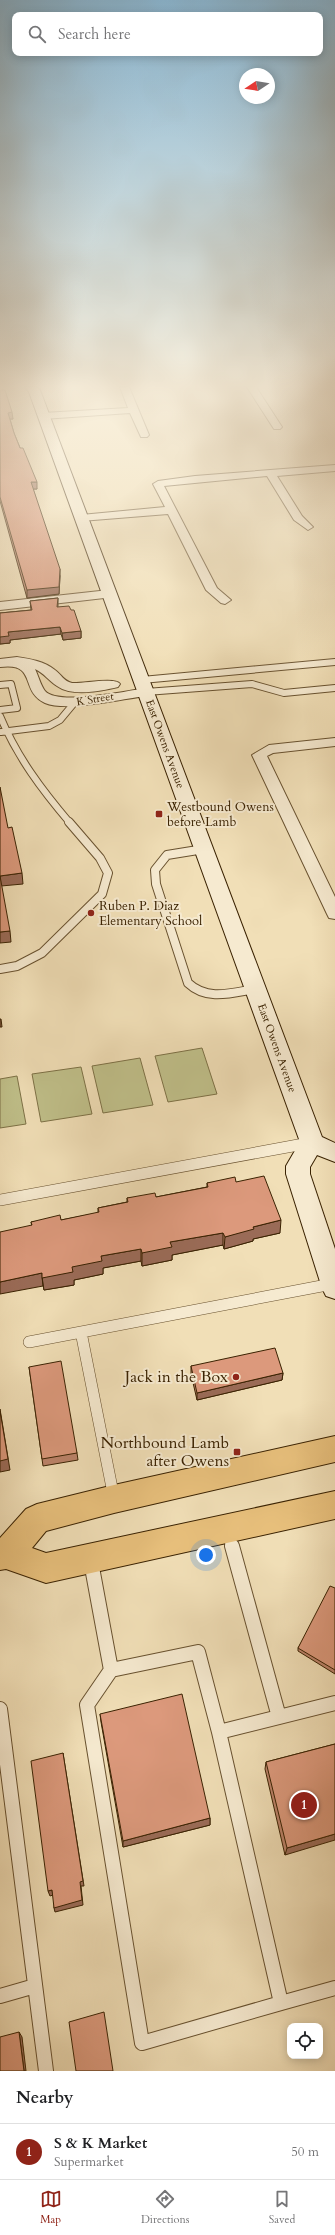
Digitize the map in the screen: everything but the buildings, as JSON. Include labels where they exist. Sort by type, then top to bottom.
[{"type":"main road","name":"East Owens Avenue","points":[[68,484],[312,1143]]},
{"type":"main road","points":[[334,1286],[298,1174],[298,1166],[312,1143],[335,1153]]},
{"type":"main road","points":[[335,1449],[114,1499],[37,1519],[3,1554],[46,1568],[335,1505]]},
{"type":"street","points":[[161,484],[158,484],[212,590],[225,600]]},
{"type":"street","points":[[277,484],[298,518],[308,527]]},
{"type":"street","points":[[81,518],[171,510]]},
{"type":"street","points":[[1,602],[109,594]]},
{"type":"street","name":"K Street","points":[[0,663],[17,661],[36,663],[51,673],[62,684],[76,687],[144,686]]},
{"type":"street","name":"K Street","points":[[17,661],[29,669],[40,694],[50,700],[75,702],[144,686]]},
{"type":"street","points":[[335,742],[269,749],[259,755],[335,914]]},
{"type":"lane","points":[[144,686],[335,662]]},
{"type":"lane","points":[[0,685],[11,684],[17,708],[0,710]]},
{"type":"lane","points":[[144,686],[252,684],[284,693],[335,688]]},
{"type":"lane","points":[[3,732],[48,726],[60,720],[75,702]]},
{"type":"lane","points":[[0,716],[3,732],[23,765],[100,858],[108,873],[102,894],[42,953],[17,966],[0,969]]},
{"type":"lane","points":[[204,849],[167,855],[155,870],[156,884],[188,983],[198,992],[206,995],[255,988]]},
{"type":"lane","points":[[0,1200],[312,1143]]},
{"type":"lane","points":[[28,1342],[334,1286]]},
{"type":"lane","points":[[81,1332],[114,1499]]},
{"type":"lane","points":[[228,1528],[279,1717]]},
{"type":"lane","points":[[91,1558],[111,1670]]},
{"type":"lane","points":[[282,2004],[219,1732],[198,1652],[111,1670],[87,1705],[142,2043],[282,2004],[335,1988]]},
{"type":"lane","points":[[219,1732],[335,1703]]},
{"type":"lane","points":[[0,1709],[46,2071]]},
{"type":"lane","points":[[0,1996],[35,1986]]},
{"type":"green space","points":[[202,1048],[217,1094],[168,1102],[155,1056]]},
{"type":"green space","points":[[140,1058],[153,1105],[103,1113],[92,1066]]},
{"type":"green space","points":[[81,1067],[92,1114],[41,1122],[32,1074]]},
{"type":"green space","points":[[17,1076],[26,1124],[0,1128],[0,1079]]},
{"type":"place","name":"Westbound Owens before Lamb","points":[[159,814]]},
{"type":"place","name":"Ruben P. Diaz Elementary School","points":[[91,913]]},
{"type":"place","name":"Jack in the Box","points":[[236,1377]]},
{"type":"place","name":"Northbound Lamb after Owens","points":[[237,1452]]},
{"type":"place","name":"S & K Market","points":[[304,1805]]}]
